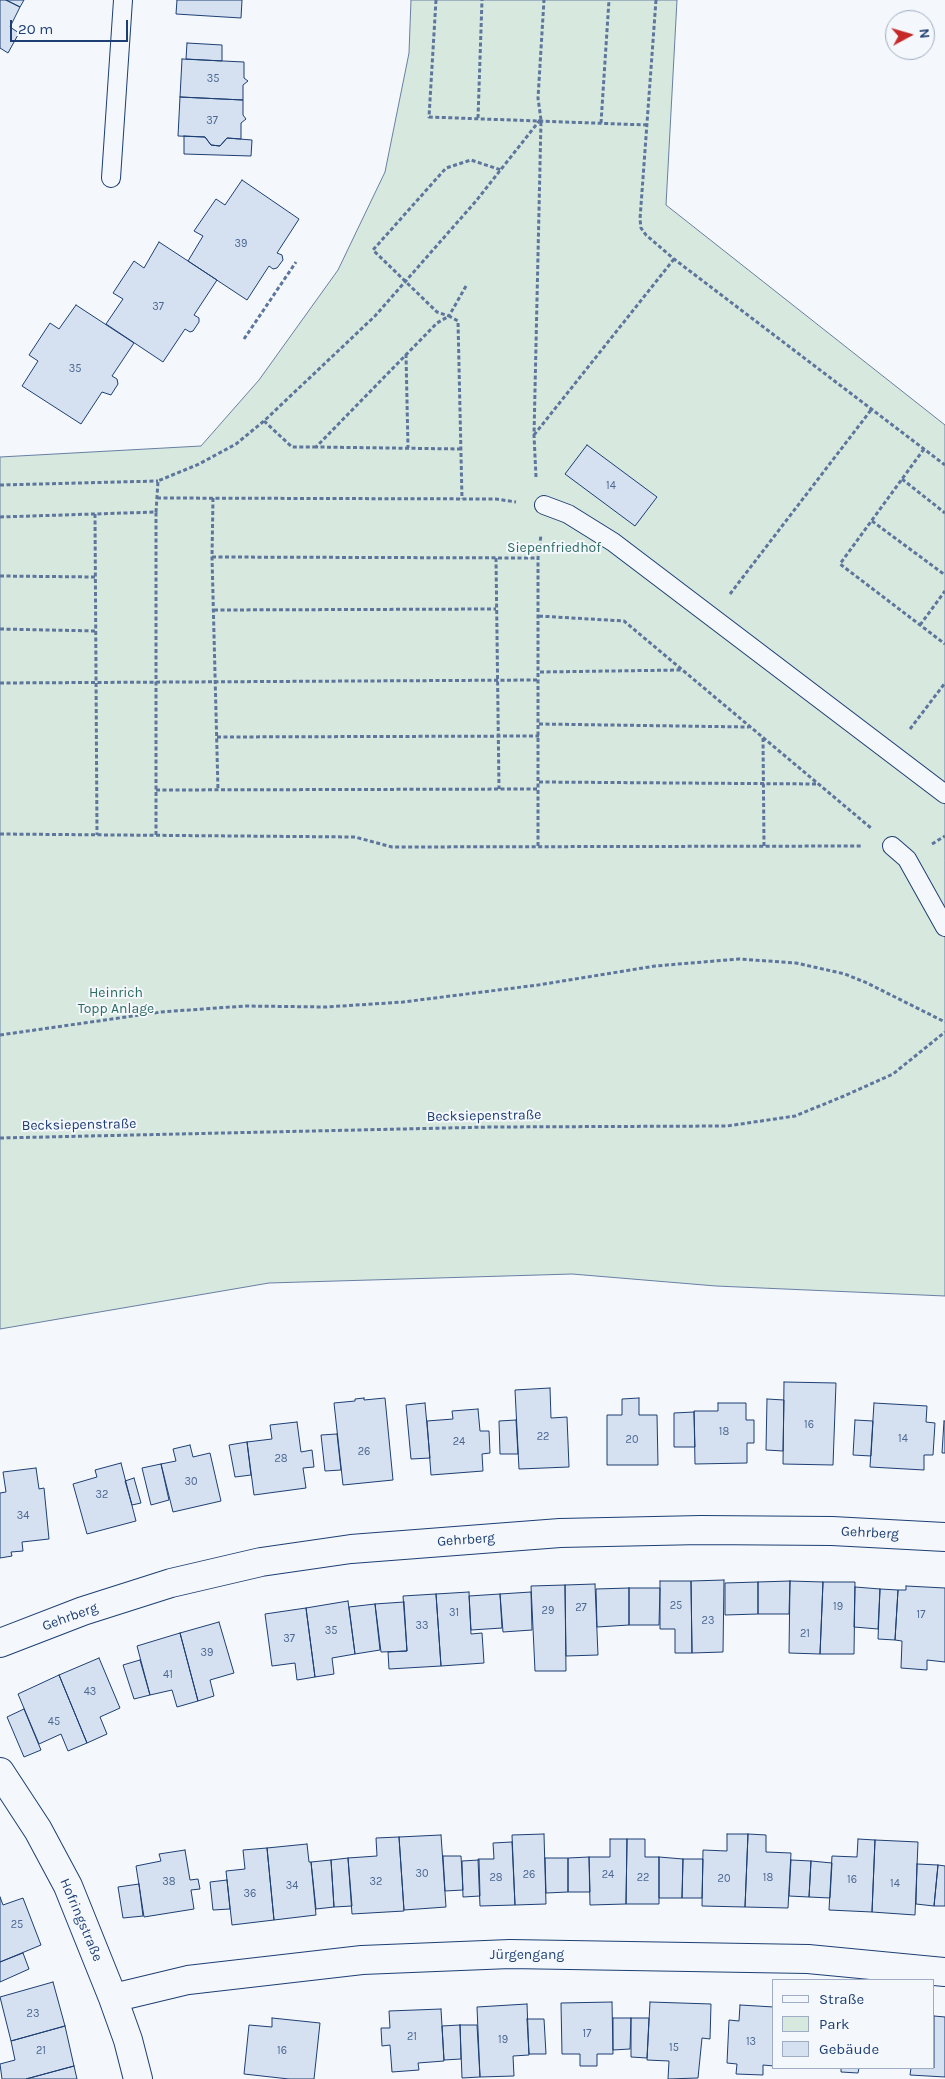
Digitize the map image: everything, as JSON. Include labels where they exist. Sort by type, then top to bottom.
[{"type":"street","name":"Gehrberg","points":[[0,1643],[83,1611],[172,1583],[261,1562],[351,1549],[560,1533],[701,1530],[832,1531],[945,1537]]},
{"type":"street","name":"Hofringstraße","points":[[0,1772],[38,1830],[68,1886],[113,1998],[128,2040],[138,2079]]},
{"type":"street","name":"Jürgengang","points":[[113,1998],[188,1980],[352,1961],[510,1954],[808,1959],[945,1972]]},
{"type":"lane","points":[[111,178],[123,0]]},
{"type":"lane","points":[[544,505],[568,514],[596,530],[945,794]]},
{"type":"lane","points":[[892,846],[907,860],[945,927]]},
{"type":"path","points":[[436,0],[429,117],[647,125]]},
{"type":"path","points":[[478,118],[482,0]]},
{"type":"path","points":[[538,846],[540,672],[538,558],[544,505],[535,469],[534,435],[541,120],[538,98],[544,0]]},
{"type":"path","points":[[602,122],[608,0]]},
{"type":"path","points":[[656,0],[640,219],[646,235],[674,259],[945,465]]},
{"type":"path","points":[[0,485],[158,481],[199,464],[236,444],[264,421],[375,316],[501,170],[541,120]]},
{"type":"path","points":[[462,499],[458,321],[437,312],[373,250],[446,168],[471,160],[501,170]]},
{"type":"path","points":[[534,435],[674,259]]},
{"type":"path","points":[[244,339],[296,262]]},
{"type":"path","points":[[316,447],[437,323],[449,316],[466,286]]},
{"type":"path","points":[[406,354],[408,448]]},
{"type":"path","points":[[713,617],[871,410]]},
{"type":"path","points":[[264,421],[292,447],[461,449]]},
{"type":"path","points":[[924,449],[840,564],[945,644]]},
{"type":"path","points":[[902,479],[945,513]]},
{"type":"path","points":[[156,835],[156,512],[158,481]]},
{"type":"path","points":[[157,498],[462,499],[544,505]]},
{"type":"path","points":[[212,498],[218,790]]},
{"type":"path","points":[[0,517],[156,512]]},
{"type":"path","points":[[95,514],[98,835]]},
{"type":"path","points":[[872,521],[945,575]]},
{"type":"path","points":[[212,557],[538,558]]},
{"type":"path","points":[[496,558],[499,789]]},
{"type":"path","points":[[0,576],[96,577]]},
{"type":"path","points":[[920,625],[945,591]]},
{"type":"path","points":[[214,610],[496,609]]},
{"type":"path","points":[[539,616],[624,622],[892,846]]},
{"type":"path","points":[[0,629],[96,630]]},
{"type":"path","points":[[540,672],[681,670]]},
{"type":"path","points":[[0,683],[539,680]]},
{"type":"path","points":[[891,754],[945,683]]},
{"type":"path","points":[[539,724],[750,726]]},
{"type":"path","points":[[217,737],[539,736]]},
{"type":"path","points":[[763,738],[764,846]]},
{"type":"path","points":[[539,782],[818,784]]},
{"type":"path","points":[[156,790],[539,788]]},
{"type":"path","points":[[0,834],[355,837],[392,847],[892,846],[930,844],[945,836]]},
{"type":"path","points":[[0,1035],[161,1012],[245,1006],[326,1007],[404,1002],[655,966],[739,959],[796,963],[845,974],[945,1022]]},
{"type":"path","name":"Becksiepenstraße","points":[[0,1138],[491,1127],[727,1126],[795,1116],[844,1096],[893,1074],[945,1032]]},
{"type":"green space","name":"Siepenfriedhof","points":[[411,0],[677,0],[666,205],[945,425],[945,1296],[716,1286],[572,1274],[269,1283],[0,1329],[0,457],[201,446],[259,380],[338,270],[385,172],[409,53]]},
{"type":"building","points":[[0,0],[6,0],[20,7],[10,27],[19,33],[8,53],[0,48]]},
{"type":"building","points":[[6,0],[24,0],[20,7]]},
{"type":"building","points":[[177,0],[242,0],[241,18],[176,14]]},
{"type":"building","points":[[187,43],[222,45],[222,61],[186,59]]},
{"type":"building","points":[[182,59],[244,62],[244,78],[248,81],[243,85],[243,100],[180,97]]},
{"type":"building","points":[[180,97],[243,100],[243,115],[246,119],[241,123],[241,139],[227,138],[220,146],[211,145],[205,137],[178,136]]},
{"type":"building","points":[[184,136],[205,137],[211,145],[220,146],[227,138],[252,140],[251,156],[184,154]]},
{"type":"building","points":[[242,180],[299,219],[277,253],[282,255],[283,260],[277,268],[273,269],[269,266],[247,300],[188,261],[203,236],[194,231],[216,199],[225,205]]},
{"type":"building","points":[[159,242],[217,280],[194,315],[199,318],[199,322],[193,331],[190,332],[185,329],[163,362],[106,324],[123,299],[113,293],[134,261],[144,268]]},
{"type":"building","points":[[76,305],[134,343],[112,376],[117,379],[118,384],[111,395],[102,392],[81,424],[22,386],[38,361],[29,355],[50,323],[59,329]]},
{"type":"building","points":[[587,445],[657,497],[635,526],[565,474]]},
{"type":"building","points":[[784,1382],[836,1383],[833,1465],[783,1464]]},
{"type":"building","points":[[550,1388],[551,1418],[567,1417],[569,1467],[519,1469],[515,1390]]},
{"type":"building","points":[[364,1398],[364,1400],[385,1398],[393,1480],[343,1485],[334,1403]]},
{"type":"building","points":[[639,1398],[639,1415],[657,1415],[658,1465],[607,1465],[607,1415],[622,1415],[622,1399]]},
{"type":"building","points":[[767,1399],[784,1400],[783,1451],[766,1450]]},
{"type":"building","points":[[425,1403],[430,1458],[411,1459],[406,1405]]},
{"type":"building","points":[[718,1403],[746,1403],[746,1420],[754,1420],[754,1443],[747,1443],[747,1463],[695,1464],[694,1411],[718,1411]]},
{"type":"building","points":[[874,1403],[927,1406],[926,1422],[935,1423],[933,1455],[924,1455],[924,1470],[870,1467]]},
{"type":"building","points":[[478,1409],[480,1431],[489,1431],[490,1453],[482,1454],[483,1471],[431,1475],[427,1421],[453,1419],[452,1411]]},
{"type":"building","points":[[694,1412],[695,1447],[674,1447],[674,1413]]},
{"type":"building","points":[[516,1420],[518,1454],[500,1454],[499,1421]]},
{"type":"building","points":[[855,1420],[873,1421],[871,1456],[853,1455]]},
{"type":"building","points":[[944,1421],[945,1453],[942,1453]]},
{"type":"building","points":[[297,1422],[301,1452],[312,1450],[314,1467],[303,1468],[306,1488],[254,1495],[247,1442],[272,1439],[270,1425]]},
{"type":"building","points":[[337,1434],[341,1470],[325,1471],[321,1435]]},
{"type":"building","points":[[247,1442],[251,1475],[235,1477],[229,1445]]},
{"type":"building","points":[[190,1445],[193,1457],[210,1453],[221,1501],[173,1512],[161,1464],[176,1461],[173,1449]]},
{"type":"building","points":[[121,1463],[136,1521],[87,1534],[73,1484],[97,1477],[95,1470]]},
{"type":"building","points":[[161,1464],[169,1500],[151,1505],[142,1468]]},
{"type":"building","points":[[36,1468],[39,1489],[44,1488],[49,1539],[22,1542],[23,1551],[11,1552],[12,1556],[0,1558],[0,1493],[6,1492],[3,1472]]},
{"type":"building","points":[[134,1478],[141,1503],[132,1505],[125,1481]]},
{"type":"building","points":[[724,1580],[723,1652],[692,1653],[691,1581]]},
{"type":"building","points":[[660,1581],[691,1581],[692,1653],[675,1653],[675,1629],[660,1629]]},
{"type":"building","points":[[790,1581],[823,1582],[820,1654],[789,1653]]},
{"type":"building","points":[[790,1581],[789,1614],[758,1614],[758,1582]]},
{"type":"building","points":[[758,1582],[758,1614],[725,1615],[725,1583]]},
{"type":"building","points":[[823,1582],[855,1582],[854,1654],[820,1654]]},
{"type":"building","points":[[595,1584],[598,1655],[566,1656],[565,1585]]},
{"type":"building","points":[[565,1585],[566,1671],[535,1671],[531,1586]]},
{"type":"building","points":[[906,1586],[945,1588],[945,1662],[927,1660],[927,1670],[901,1668],[902,1641],[895,1640],[898,1590],[906,1590]]},
{"type":"building","points":[[855,1587],[880,1589],[878,1629],[854,1627]]},
{"type":"building","points":[[629,1588],[660,1588],[659,1625],[629,1625]]},
{"type":"building","points":[[629,1588],[629,1625],[597,1627],[596,1589]]},
{"type":"building","points":[[880,1589],[898,1590],[895,1640],[878,1639]]},
{"type":"building","points":[[469,1592],[471,1634],[482,1633],[484,1663],[441,1666],[436,1594]]},
{"type":"building","points":[[531,1592],[532,1630],[503,1632],[500,1594]]},
{"type":"building","points":[[436,1594],[441,1666],[389,1669],[388,1652],[407,1651],[403,1596]]},
{"type":"building","points":[[500,1594],[502,1628],[471,1630],[469,1596]]},
{"type":"building","points":[[348,1601],[355,1654],[332,1658],[334,1674],[315,1677],[306,1608]]},
{"type":"building","points":[[404,1602],[407,1651],[381,1652],[375,1604]]},
{"type":"building","points":[[375,1604],[380,1650],[355,1654],[349,1607]]},
{"type":"building","points":[[306,1608],[315,1677],[297,1680],[295,1663],[272,1666],[265,1614]]},
{"type":"building","points":[[219,1622],[234,1673],[210,1680],[214,1696],[198,1701],[180,1633]]},
{"type":"building","points":[[180,1633],[198,1701],[177,1707],[172,1690],[150,1695],[137,1646]]},
{"type":"building","points":[[99,1658],[120,1708],[100,1717],[107,1734],[87,1743],[59,1675]]},
{"type":"building","points":[[140,1660],[150,1695],[134,1699],[123,1665]]},
{"type":"building","points":[[59,1675],[87,1743],[68,1751],[61,1734],[39,1744],[18,1694]]},
{"type":"building","points":[[24,1709],[41,1750],[24,1757],[7,1717]]},
{"type":"building","points":[[544,1834],[546,1904],[515,1905],[512,1835]]},
{"type":"building","points":[[727,1834],[748,1834],[745,1907],[702,1906],[703,1850],[727,1851]]},
{"type":"building","points":[[748,1834],[766,1835],[766,1852],[791,1853],[788,1908],[745,1907]]},
{"type":"building","points":[[441,1835],[446,1907],[404,1910],[399,1837]]},
{"type":"building","points":[[399,1837],[404,1911],[352,1914],[348,1858],[377,1856],[376,1838]]},
{"type":"building","points":[[610,1839],[627,1839],[626,1904],[590,1905],[589,1857],[610,1857]]},
{"type":"building","points":[[627,1839],[645,1839],[645,1857],[659,1857],[659,1904],[626,1904]]},
{"type":"building","points":[[858,1839],[875,1840],[872,1912],[829,1910],[832,1856],[857,1857]]},
{"type":"building","points":[[875,1840],[918,1842],[915,1915],[872,1912]]},
{"type":"building","points":[[512,1842],[515,1905],[480,1906],[478,1859],[494,1859],[493,1843]]},
{"type":"building","points":[[307,1844],[309,1862],[311,1862],[316,1915],[274,1920],[267,1848]]},
{"type":"building","points":[[267,1848],[274,1920],[232,1925],[226,1871],[245,1869],[243,1850]]},
{"type":"building","points":[[185,1850],[190,1880],[198,1879],[200,1889],[191,1890],[194,1909],[144,1917],[136,1866],[161,1861],[159,1854]]},
{"type":"building","points":[[443,1856],[461,1856],[463,1890],[445,1891]]},
{"type":"building","points":[[589,1857],[590,1892],[568,1892],[568,1858]]},
{"type":"building","points":[[659,1857],[683,1859],[682,1898],[659,1898]]},
{"type":"building","points":[[348,1858],[352,1906],[334,1907],[331,1860]]},
{"type":"building","points":[[545,1858],[568,1858],[568,1892],[546,1893]]},
{"type":"building","points":[[683,1859],[703,1859],[702,1898],[682,1898]]},
{"type":"building","points":[[331,1860],[334,1907],[316,1909],[311,1862]]},
{"type":"building","points":[[479,1860],[480,1896],[463,1897],[462,1861]]},
{"type":"building","points":[[791,1860],[811,1861],[809,1897],[789,1896]]},
{"type":"building","points":[[811,1861],[832,1863],[830,1898],[809,1897]]},
{"type":"building","points":[[917,1864],[938,1865],[934,1906],[916,1904]]},
{"type":"building","points":[[938,1865],[945,1866],[945,1906],[934,1906]]},
{"type":"building","points":[[227,1880],[230,1909],[213,1910],[210,1882]]},
{"type":"building","points":[[139,1884],[143,1916],[123,1918],[118,1887]]},
{"type":"building","points":[[0,1897],[3,1905],[23,1898],[41,1945],[0,1962]]},
{"type":"building","points":[[23,1953],[29,1969],[0,1982],[0,1962]]},
{"type":"building","points":[[53,1982],[65,2026],[11,2041],[0,1997]]},
{"type":"building","points":[[612,2002],[613,2054],[597,2054],[597,2066],[580,2066],[580,2054],[562,2054],[561,2003]]},
{"type":"building","points":[[650,2002],[711,2004],[710,2039],[702,2038],[698,2078],[668,2079],[669,2061],[647,2060]]},
{"type":"building","points":[[527,2004],[529,2055],[513,2056],[514,2076],[480,2077],[477,2007]]},
{"type":"building","points":[[740,2005],[772,2007],[772,2066],[763,2065],[763,2075],[736,2074],[737,2064],[727,2063],[729,2020],[739,2021]]},
{"type":"building","points":[[441,2009],[444,2061],[418,2063],[419,2070],[392,2072],[390,2045],[382,2046],[381,2028],[390,2028],[389,2011]]},
{"type":"building","points":[[935,2016],[945,2017],[945,2077],[910,2075],[911,2069],[935,2069]]},
{"type":"building","points":[[272,2018],[320,2023],[314,2079],[289,2079],[244,2074],[249,2025],[272,2027]]},
{"type":"building","points":[[613,2018],[631,2018],[630,2049],[613,2050]]},
{"type":"building","points":[[631,2018],[649,2018],[647,2058],[631,2057]]},
{"type":"building","points":[[527,2019],[544,2019],[546,2054],[529,2054]]},
{"type":"building","points":[[460,2025],[461,2059],[444,2060],[442,2026]]},
{"type":"building","points":[[460,2025],[477,2025],[480,2077],[462,2078]]},
{"type":"building","points":[[65,2026],[74,2066],[26,2079],[2,2079],[0,2064],[15,2060],[11,2041]]},
{"type":"building","points":[[74,2066],[77,2079],[26,2079]]},
{"type":"building","points":[[841,2069],[859,2069],[858,2073],[841,2072]]},
{"type":"park label","name":"Heinrich Topp Anlage","points":[[116,1002]]}]
